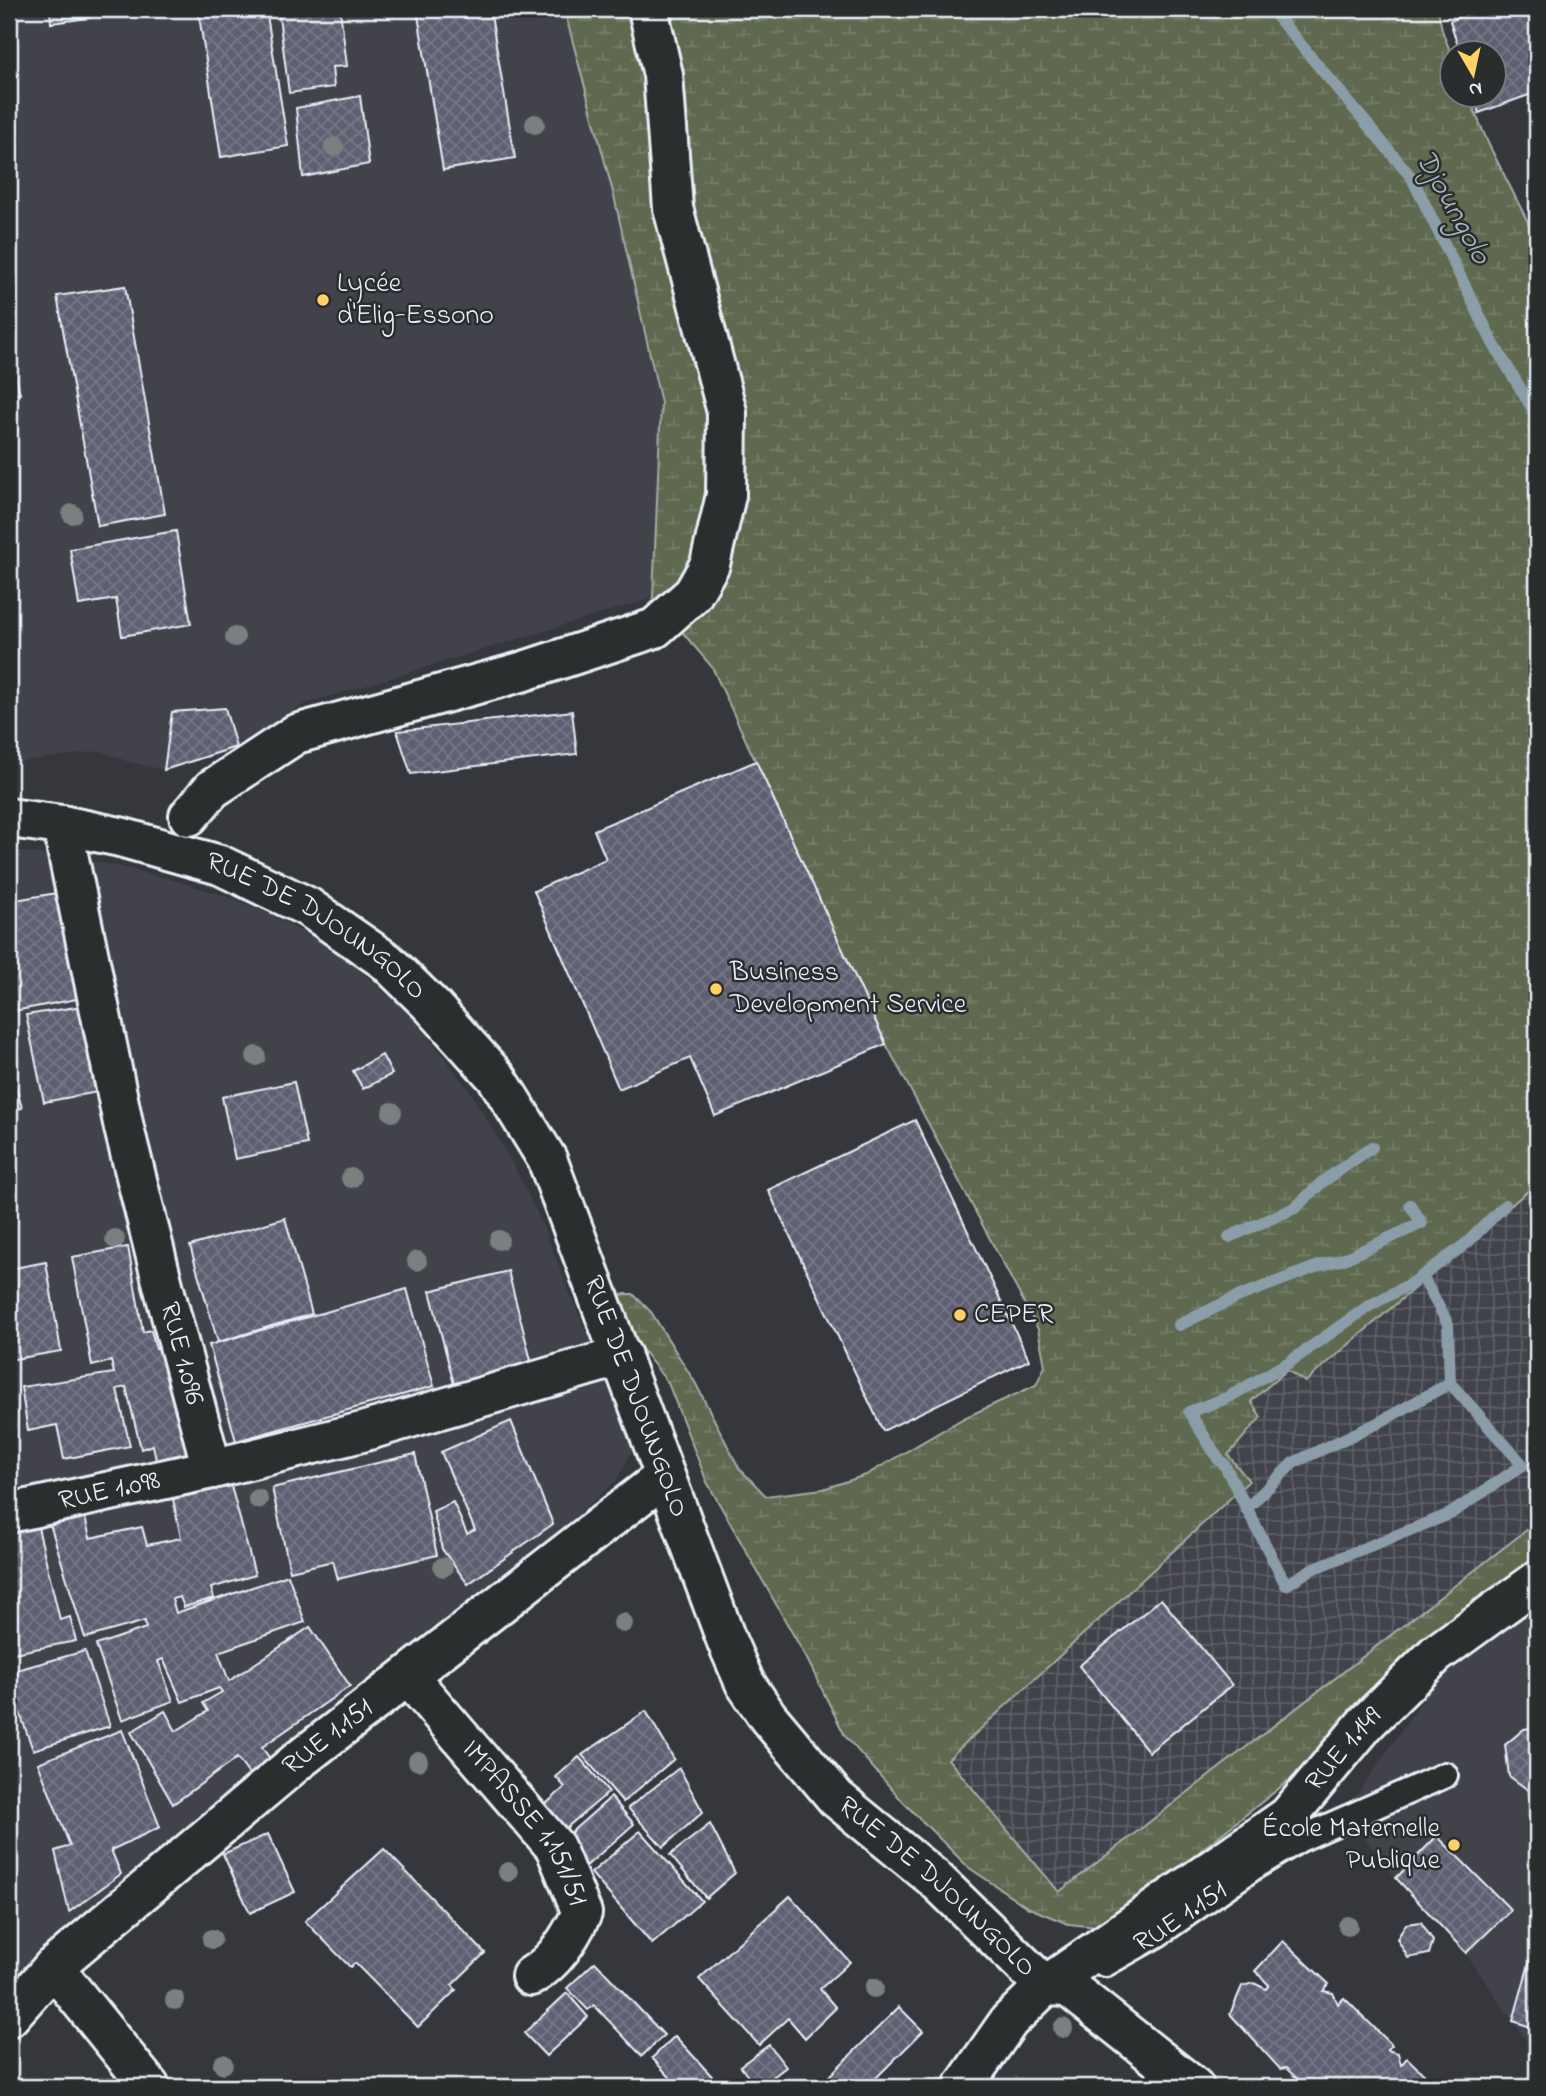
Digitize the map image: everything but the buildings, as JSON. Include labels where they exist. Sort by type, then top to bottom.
[{"type":"street","points":[[190,816],[212,789],[296,734],[522,672],[655,628],[694,594],[709,564],[726,495],[727,412],[673,208],[663,75],[648,9]]},
{"type":"street","name":"RUE DE DJOUNGOLO","points":[[9,818],[120,837],[220,865],[308,907],[386,961],[432,1006],[497,1078],[547,1159],[727,1643],[745,1683],[768,1717],[836,1798],[935,1879],[1057,1986],[1194,2087]]},
{"type":"street","name":"RUE 1.096","points":[[62,825],[124,1128],[212,1469]]},
{"type":"street","points":[[212,1469],[362,1432],[622,1356]]},
{"type":"street","name":"RUE 1.098","points":[[9,1513],[212,1469]]},
{"type":"street","name":"RUE 1.151","points":[[9,2017],[53,1967],[299,1760],[665,1476]]},
{"type":"street","name":"RUE 1.149","points":[[963,2087],[1009,2021],[1288,1816],[1366,1723],[1436,1654],[1537,1581]]},
{"type":"street","name":"IMPASSE 1.151/51","points":[[408,1676],[555,1847],[582,1913],[569,1939],[546,1967],[531,1976]]},
{"type":"street","points":[[53,1967],[150,2087]]},
{"type":"lane","name":"RUE 1.151","points":[[1057,1986],[1158,1934],[1245,1873],[1300,1839],[1445,1775]]},
{"type":"shaded area","name":"Lycée d'Elig-Essono","points":[[9,9],[564,9],[614,196],[661,403],[653,598],[305,704],[236,747],[164,770],[126,761],[101,751],[9,763]]},
{"type":"shaded area","points":[[9,850],[125,868],[229,897],[269,914],[323,943],[351,963],[403,1008],[469,1090],[515,1168],[539,1217],[633,1448],[616,1481],[466,1610],[55,1945],[9,1987]]},
{"type":"shaded area","points":[[1537,1183],[1537,1522],[1059,1893],[948,1759],[1248,1481],[1228,1455],[1261,1417],[1251,1402],[1287,1370],[1305,1382]]},
{"type":"shaded area","name":"École Maternelle Publique","points":[[1529,1616],[1537,1621],[1537,2056],[1466,1954],[1396,1878],[1345,1812],[1471,1630]]},
{"type":"green space","points":[[564,9],[1438,9],[1445,38],[1438,38],[1438,108],[1473,108],[1537,240],[1537,1183],[1305,1382],[1287,1370],[1251,1401],[1261,1417],[1228,1455],[1249,1481],[948,1759],[1059,1892],[1537,1522],[1537,1588],[1526,1583],[1475,1599],[1416,1653],[1301,1771],[1200,1851],[1148,1907],[1097,1927],[1068,1924],[1027,1907],[968,1867],[905,1804],[845,1736],[807,1659],[707,1482],[668,1383],[613,1312],[622,1294],[633,1294],[651,1312],[696,1384],[739,1468],[766,1496],[823,1489],[866,1475],[964,1418],[1036,1385],[1045,1366],[1038,1329],[886,1044],[712,667],[653,598],[661,403],[614,196]]},
{"type":"waterway","name":"Djoungolo","points":[[1271,9],[1412,178],[1493,343],[1537,416]]},
{"type":"waterway","points":[[1229,1237],[1295,1208],[1321,1183],[1372,1147]]},
{"type":"waterway","points":[[1179,1325],[1237,1297],[1344,1259],[1422,1223],[1410,1205]]},
{"type":"waterway","points":[[1422,1276],[1448,1324],[1450,1383],[1523,1465],[1450,1514],[1312,1569],[1286,1585],[1224,1464],[1189,1412],[1227,1398],[1291,1361],[1369,1306],[1414,1282],[1467,1243],[1505,1205]]},
{"type":"waterway","points":[[1246,1509],[1293,1463],[1378,1423],[1450,1383]]},
{"type":"place","name":"Lycée d'Elig-Essono","points":[[323,300]]},
{"type":"place","name":"Business Development Service","points":[[716,989]]},
{"type":"place","name":"CEPER","points":[[960,1315]]},
{"type":"place","name":"École Maternelle Publique","points":[[1454,1845]]}]
